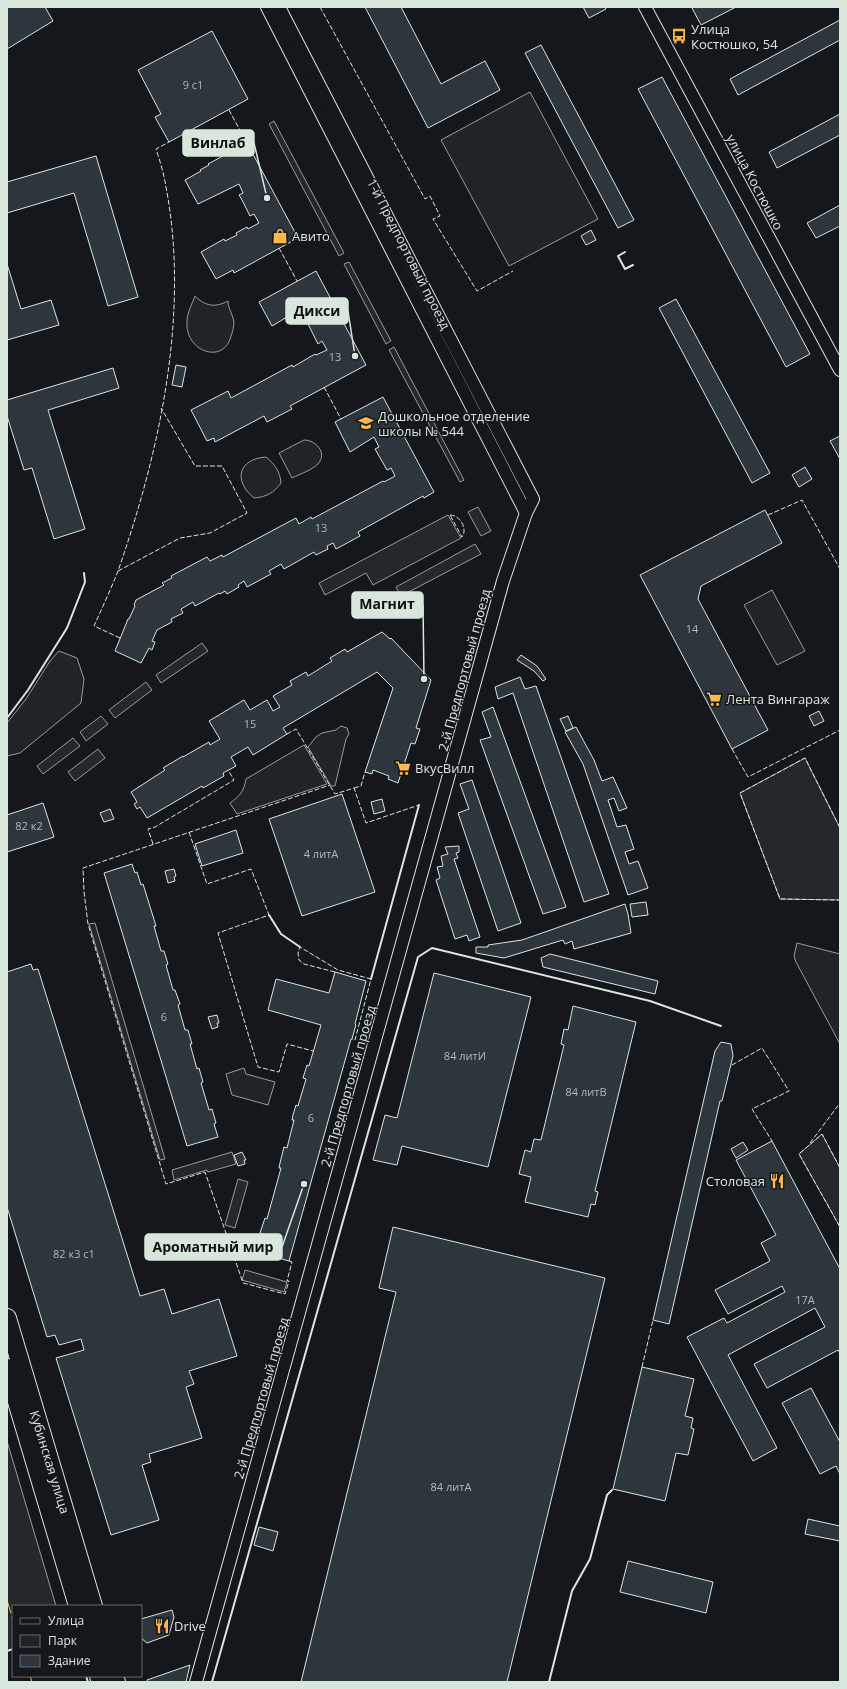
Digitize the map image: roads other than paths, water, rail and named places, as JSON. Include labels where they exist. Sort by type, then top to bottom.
[{"type":"main road","name":"Кубинская улица","points":[[7,1318],[93,1605]]},
{"type":"main road","name":"Кубинская улица","points":[[7,1368],[78,1605]]},
{"type":"street","name":"1-й Предпортовый проезд","points":[[267,7],[526,513]]},
{"type":"street","name":"1-й Предпортовый проезд","points":[[279,7],[533,499]]},
{"type":"street","name":"улица Костюшко","points":[[645,7],[840,370]]},
{"type":"street","name":"2-й Предпортовый проезд","points":[[196,1682],[503,581],[526,513],[533,499]]},
{"type":"place","name":"Улица Костюшко, 54","points":[[679,36]]},
{"type":"place","name":"Винлаб","points":[[267,198]]},
{"type":"place","name":"Авито","points":[[280,236]]},
{"type":"place","name":"Дикси","points":[[355,356]]},
{"type":"place","name":"Дошкольное отделение школы № 544","points":[[366,423]]},
{"type":"place","name":"Магнит","points":[[424,679]]},
{"type":"place","name":"Лента Вингараж","points":[[714,699]]},
{"type":"place","name":"ВкусВилл","points":[[403,768]]},
{"type":"place","name":"Столовая","points":[[777,1181]]},
{"type":"place","name":"Ароматный мир","points":[[304,1184]]},
{"type":"place","name":"Drive","points":[[162,1626]]}]
